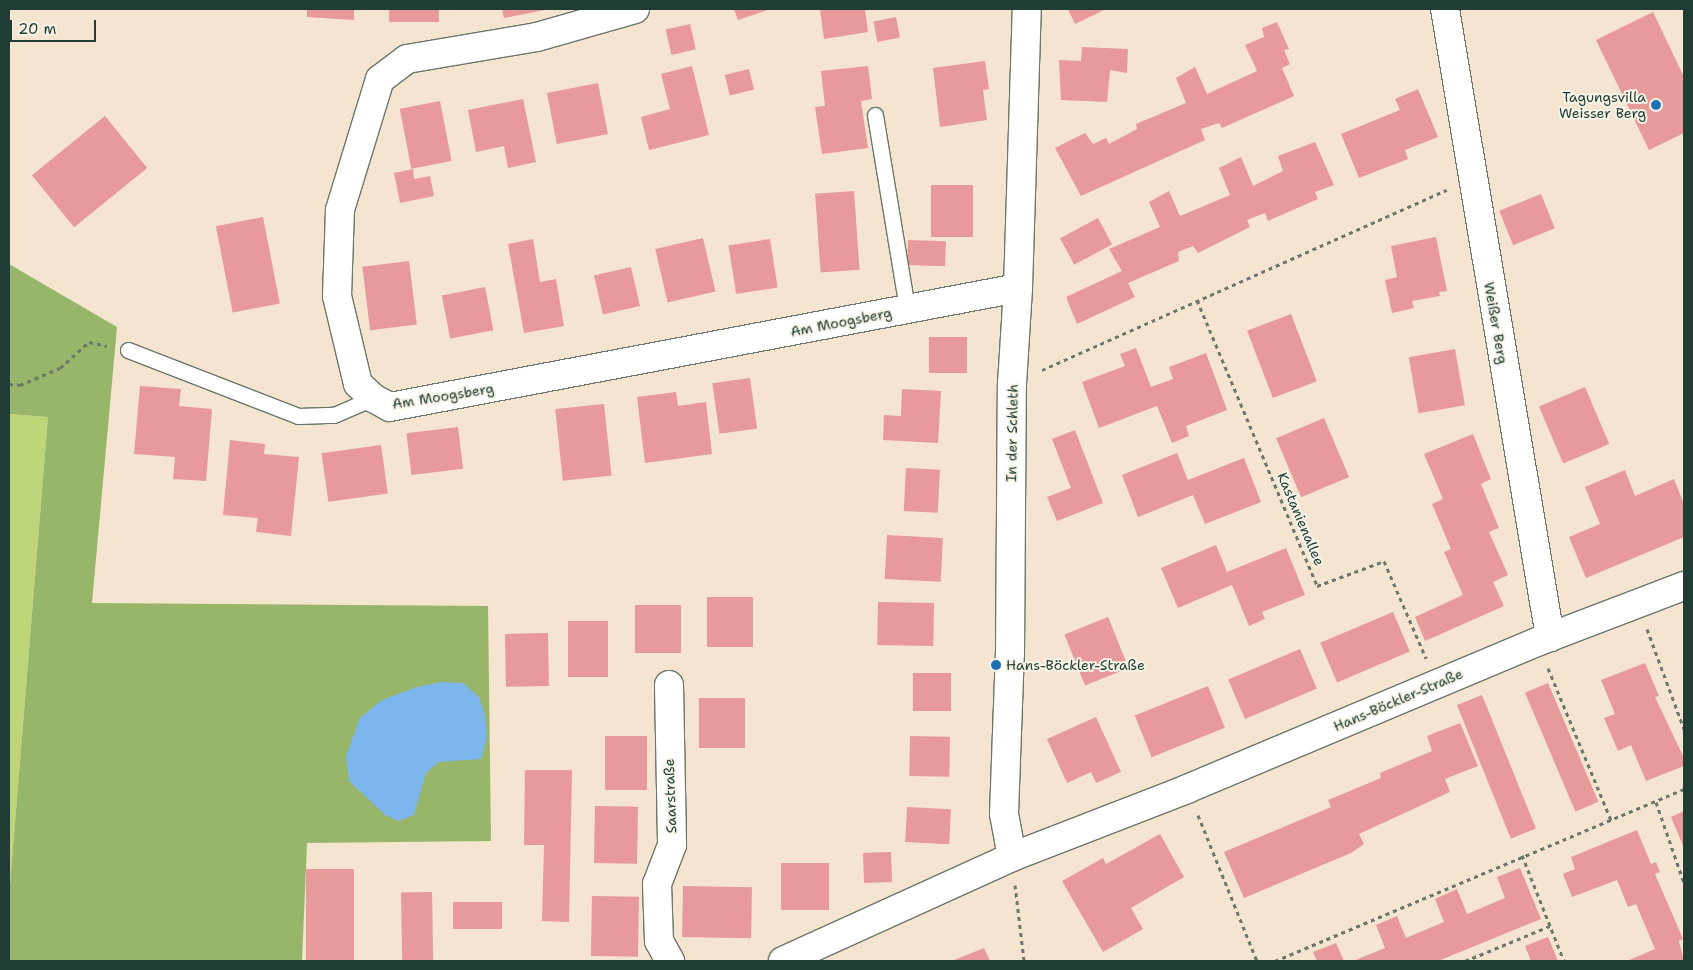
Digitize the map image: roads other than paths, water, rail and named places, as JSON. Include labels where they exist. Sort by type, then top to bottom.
[{"type":"street","name":"Am Moogsberg","points":[[634,9],[537,37],[407,59],[380,79],[340,210],[337,296],[358,384],[373,398],[390,407],[1018,288]]},
{"type":"street","name":"In der Schleth","points":[[1012,857],[1004,814],[1010,653],[1012,384],[1018,288],[1027,9]]},
{"type":"street","name":"Weißer Berg","points":[[1445,9],[1455,58],[1543,640]]},
{"type":"street","name":"Hans-Böckler-Straße","points":[[783,961],[1012,857],[1187,789],[1543,640],[1638,606],[1684,586]]},
{"type":"street","name":"Saarstraße","points":[[669,685],[672,845],[657,884],[659,941],[670,961]]},
{"type":"lane","points":[[875,115],[907,309]]},
{"type":"lane","points":[[128,350],[298,416],[334,415],[373,398]]},
{"type":"water","points":[[441,682],[463,683],[479,697],[485,715],[487,737],[481,759],[439,762],[426,773],[414,815],[399,821],[385,815],[349,781],[346,756],[360,718],[382,700],[417,687]]},
{"type":"place","name":"Tagungsvilla Weisser Berg","points":[[1656,105]]},
{"type":"place","name":"Hans-Böckler-Straße","points":[[996,665]]}]
